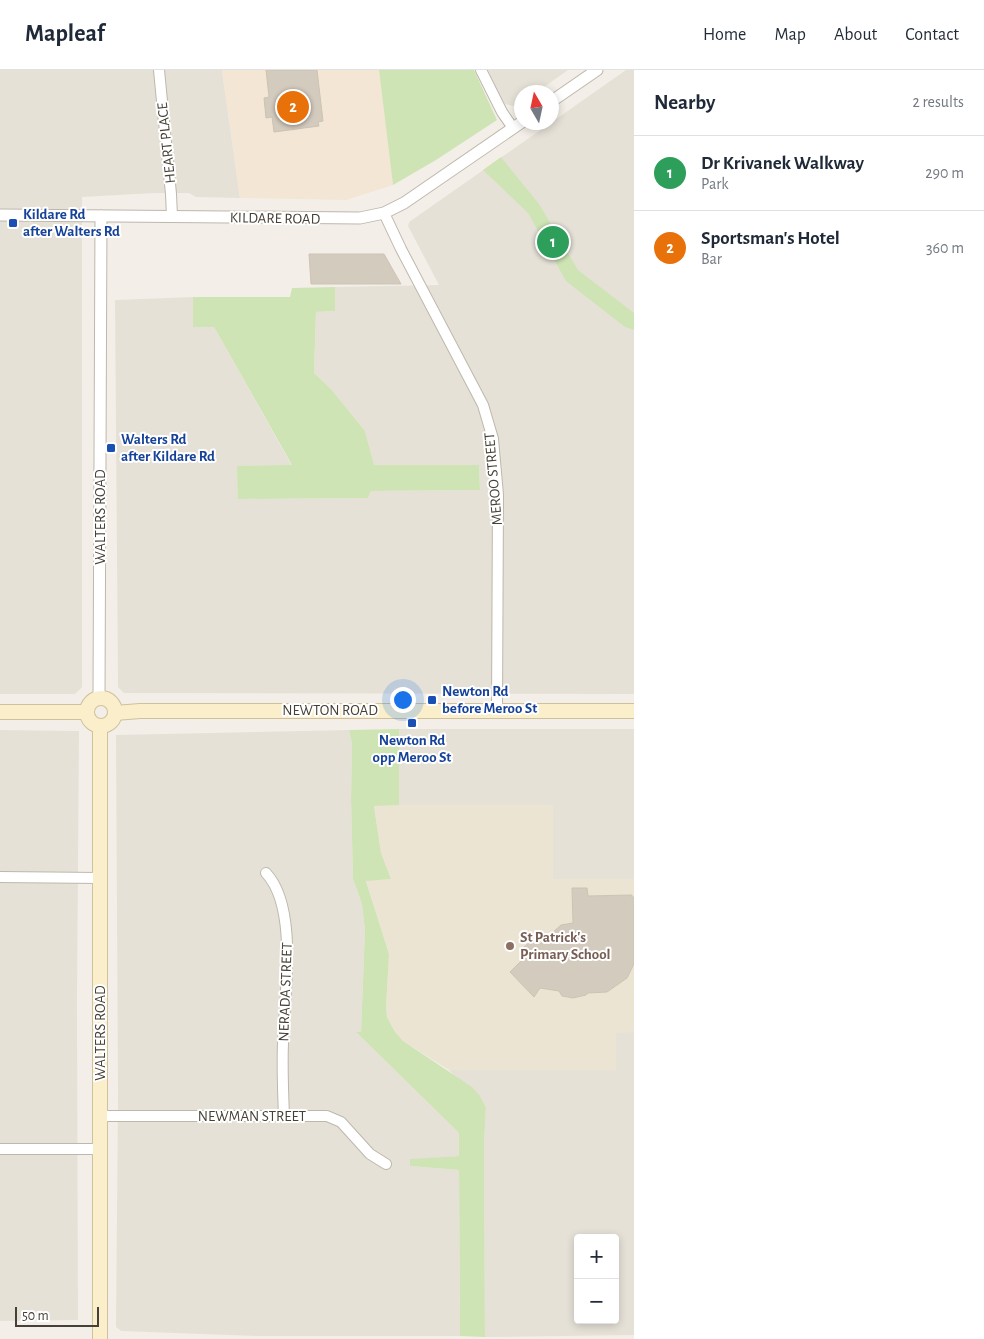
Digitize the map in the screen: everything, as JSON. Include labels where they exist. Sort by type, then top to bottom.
[{"type":"main road","points":[[99,698],[108,699],[115,713],[112,721],[100,726],[92,723],[86,712],[89,704],[99,698]]},
{"type":"main road","name":"NEWTON ROAD","points":[[115,713],[140,711],[634,711]]},
{"type":"main road","points":[[0,712],[86,712]]},
{"type":"main road","name":"WALTERS ROAD","points":[[100,726],[100,1339]]},
{"type":"street","name":"HEART PLACE","points":[[159,70],[172,216]]},
{"type":"street","points":[[481,70],[502,112],[514,122]]},
{"type":"street","points":[[559,96],[597,70]]},
{"type":"street","name":"KILDARE ROAD","points":[[0,215],[360,218],[384,213],[404,203],[514,127]]},
{"type":"street","name":"MEROO STREET","points":[[384,213],[400,249],[483,405],[493,439],[498,495],[496,711]]},
{"type":"street","name":"WALTERS ROAD","points":[[99,698],[101,216]]},
{"type":"street","name":"NERADA STREET","points":[[266,873],[276,888],[285,915],[288,936],[283,1046],[284,1116]]},
{"type":"street","points":[[0,877],[100,878]]},
{"type":"street","name":"NEWMAN STREET","points":[[100,1116],[332,1117],[341,1122],[370,1154],[386,1164]]},
{"type":"street","points":[[0,1149],[100,1149]]},
{"type":"shaded area","points":[[0,70],[222,70],[240,198],[196,197],[189,193],[82,197],[82,687],[75,694],[0,694]]},
{"type":"shaded area","points":[[222,70],[379,70],[393,185],[346,200],[240,198]]},
{"type":"shaded area","points":[[488,70],[568,70],[547,85],[514,85],[514,106],[505,104]]},
{"type":"shaded area","points":[[626,70],[634,70],[634,694],[124,693],[118,687],[115,300],[193,297],[193,327],[214,327],[292,466],[238,499],[368,498],[371,491],[480,490],[479,465],[374,466],[365,431],[331,389],[314,373],[316,312],[335,311],[335,287],[439,285],[408,226],[409,222],[540,130],[559,130],[559,117]]},
{"type":"shaded area","points":[[399,729],[634,729],[634,879],[553,879],[553,805],[399,805]]},
{"type":"shaded area","points":[[0,730],[79,731],[77,1002],[78,1320],[0,1321]]},
{"type":"shaded area","points":[[349,730],[352,744],[353,879],[362,904],[365,930],[361,1032],[357,1033],[459,1133],[459,1156],[410,1160],[411,1166],[459,1170],[460,1336],[256,1336],[121,1331],[116,1327],[118,1096],[116,735]]},
{"type":"shaded area","name":"St Patrick's Primary School","points":[[374,805],[553,805],[553,879],[634,879],[634,1032],[616,1033],[616,1070],[449,1070],[403,1041],[395,1032],[387,1017],[389,954],[366,880],[391,879],[381,853]]},
{"type":"shaded area","points":[[616,1032],[634,1032],[634,1335],[485,1337],[484,1144],[486,1108],[449,1070],[616,1070]]},
{"type":"green space","points":[[379,70],[474,70],[497,120],[436,160],[393,185]]},
{"type":"green space","points":[[501,157],[539,204],[578,270],[634,313],[634,330],[625,327],[566,281],[528,213],[483,170]]},
{"type":"green space","points":[[335,287],[335,311],[316,312],[314,373],[331,389],[365,431],[374,465],[479,465],[480,490],[371,491],[368,498],[238,499],[237,466],[292,465],[214,327],[193,327],[193,297],[290,297],[292,288]]},
{"type":"green space","points":[[399,729],[399,805],[374,806],[381,853],[391,879],[366,881],[389,954],[387,1017],[395,1032],[403,1041],[472,1087],[480,1096],[486,1108],[484,1144],[485,1337],[460,1336],[459,1170],[410,1166],[410,1159],[459,1156],[459,1133],[356,1032],[361,1032],[365,930],[362,904],[353,879],[352,744],[349,730]]},
{"type":"building","points":[[266,70],[317,70],[323,121],[318,122],[319,126],[274,132],[272,117],[266,118],[264,98],[269,97]]},
{"type":"building","points":[[309,254],[384,254],[401,284],[311,284]]},
{"type":"building","points":[[572,888],[587,888],[588,896],[632,895],[634,897],[634,964],[627,978],[607,992],[588,993],[573,998],[562,996],[559,991],[540,988],[534,997],[510,972],[530,952],[524,947],[535,938],[540,944],[561,925],[573,923]]},
{"type":"place","name":"Sportsman's Hotel","points":[[293,107]]},
{"type":"place","name":"Kildare Rd after Walters Rd","points":[[13,223]]},
{"type":"place","name":"Dr Krivanek Walkway","points":[[553,242]]},
{"type":"place","name":"Walters Rd after Kildare Rd","points":[[111,448]]},
{"type":"place","name":"Newton Rd before Meroo St","points":[[432,700]]},
{"type":"place","name":"Newton Rd opp Meroo St","points":[[412,723]]},
{"type":"place","name":"St Patrick's Primary School","points":[[510,946]]}]
